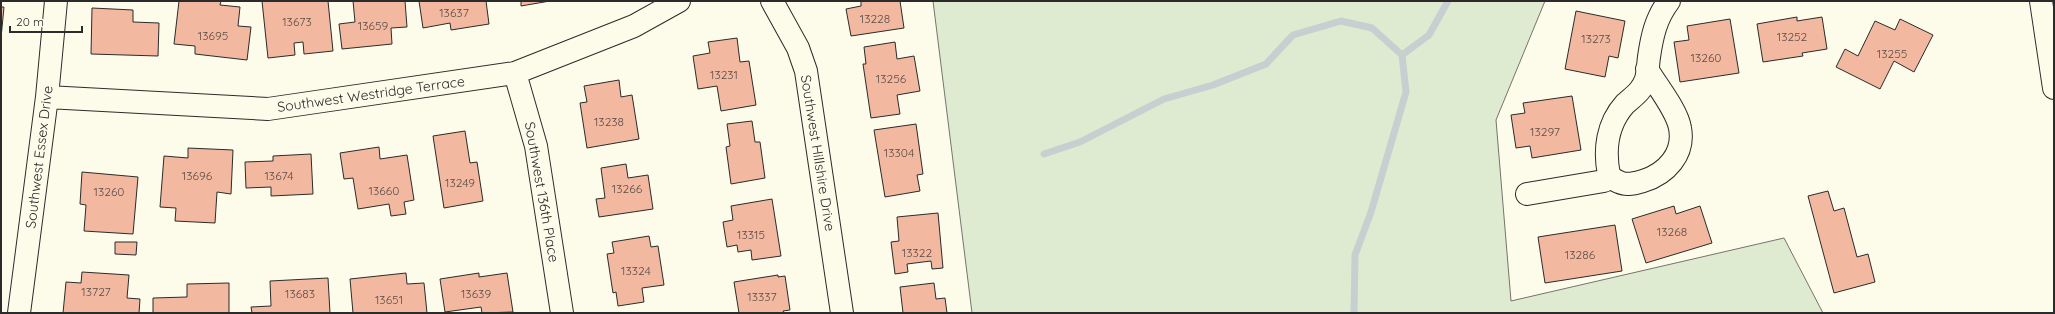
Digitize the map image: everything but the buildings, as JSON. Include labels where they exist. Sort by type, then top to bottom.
[{"type":"street","name":"Southwest Essex Drive","points":[[19,313],[47,97],[56,1]]},
{"type":"street","name":"Southwest Westridge Terrace","points":[[47,97],[268,109],[515,73],[634,26],[679,1]]},
{"type":"street","name":"Southwest Hillshire Drive","points":[[772,1],[798,48],[806,71],[842,313]]},
{"type":"street","points":[[1647,74],[1677,117],[1681,129],[1677,154],[1672,164],[1662,173],[1634,184],[1620,183],[1609,176],[1606,159],[1610,131],[1614,118],[1639,92],[1647,74],[1652,38],[1660,14],[1669,1]]},
{"type":"street","points":[[2042,1],[2054,88]]},
{"type":"street","name":"Southwest 136th Place","points":[[515,73],[536,146],[562,313]]},
{"type":"street","points":[[1527,194],[1604,181],[1609,176]]},
{"type":"green space","points":[[933,1],[1545,1],[1496,120],[1511,301],[1784,238],[1823,313],[972,313]]},
{"type":"waterway","points":[[1354,313],[1355,255],[1371,212],[1406,92],[1402,55],[1429,35],[1448,1]]},
{"type":"waterway","points":[[1044,154],[1080,142],[1164,99],[1213,85],[1266,64],[1293,35],[1341,21],[1372,28],[1402,55]]}]
